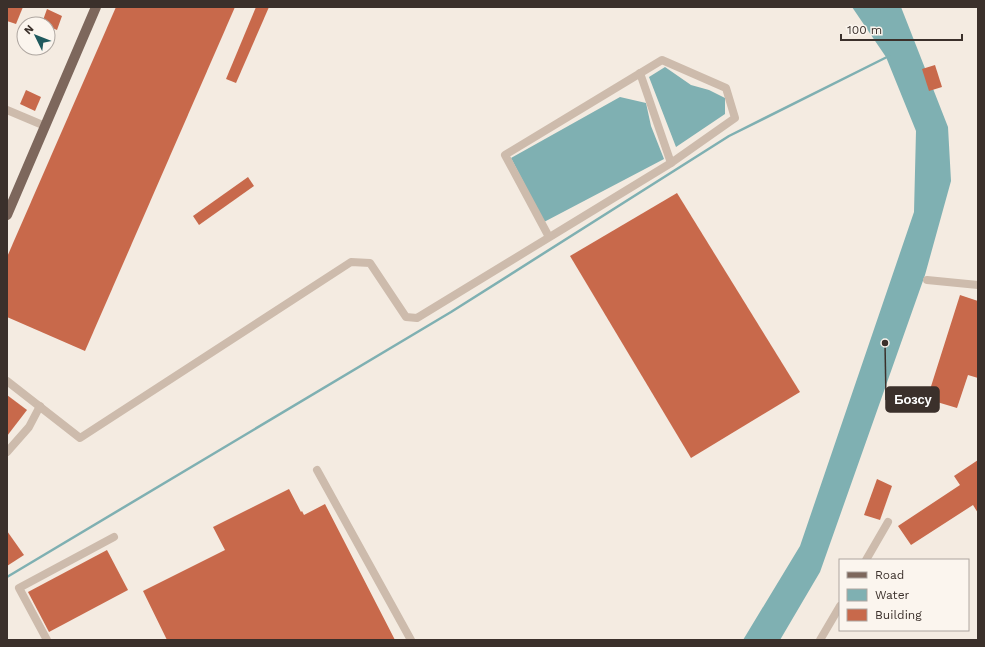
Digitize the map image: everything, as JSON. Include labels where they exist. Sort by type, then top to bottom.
[{"type":"main road","points":[[7,215],[96,7]]},
{"type":"street","points":[[7,381],[80,438],[351,262],[370,263],[406,318],[416,318],[671,163],[736,118],[726,88],[662,60],[505,155],[549,237]]},
{"type":"street","points":[[640,73],[671,163]]},
{"type":"street","points":[[7,110],[45,126]]},
{"type":"street","points":[[927,280],[978,286]]},
{"type":"street","points":[[7,452],[29,427],[40,406]]},
{"type":"street","points":[[317,470],[411,640]]},
{"type":"street","points":[[867,559],[888,522]]},
{"type":"street","points":[[47,640],[19,588],[114,536]]},
{"type":"street","points":[[820,640],[839,608]]},
{"type":"water","points":[[852,7],[901,7],[948,127],[951,181],[925,275],[820,572],[780,640],[743,640],[800,546],[914,212],[916,131],[886,57]]},
{"type":"water","points":[[665,67],[691,85],[709,90],[725,98],[725,114],[676,147],[649,77]]},
{"type":"water","points":[[620,97],[646,103],[651,126],[664,159],[544,222],[511,158]]},
{"type":"building","points":[[7,7],[23,7],[19,16],[16,16],[16,24],[7,21]]},
{"type":"building","points":[[116,7],[235,7],[85,351],[7,317],[7,257]]},
{"type":"building","points":[[256,7],[269,7],[236,83],[226,79]]},
{"type":"building","points":[[47,9],[62,16],[57,30],[56,16],[44,16]]},
{"type":"building","points":[[935,65],[942,87],[929,91],[922,69]]},
{"type":"building","points":[[26,90],[41,97],[35,111],[20,104]]},
{"type":"building","points":[[248,177],[254,186],[199,225],[193,216]]},
{"type":"building","points":[[677,193],[800,392],[691,458],[570,256]]},
{"type":"building","points":[[960,295],[978,301],[978,378],[968,375],[957,408],[927,399]]},
{"type":"building","points":[[7,395],[27,410],[7,436]]},
{"type":"building","points":[[978,460],[978,513],[973,505],[911,545],[898,526],[960,485],[954,476]]},
{"type":"building","points":[[877,479],[892,486],[880,520],[864,515]]},
{"type":"building","points":[[289,489],[304,515],[325,504],[395,640],[167,640],[143,591],[225,550],[213,527]]},
{"type":"building","points":[[7,531],[24,555],[7,566]]},
{"type":"building","points":[[107,550],[128,590],[49,632],[28,592]]},
{"type":"waterway","points":[[7,577],[451,312],[729,136],[889,56]]},
{"type":"place","name":"Бозсу","points":[[885,343]]}]
